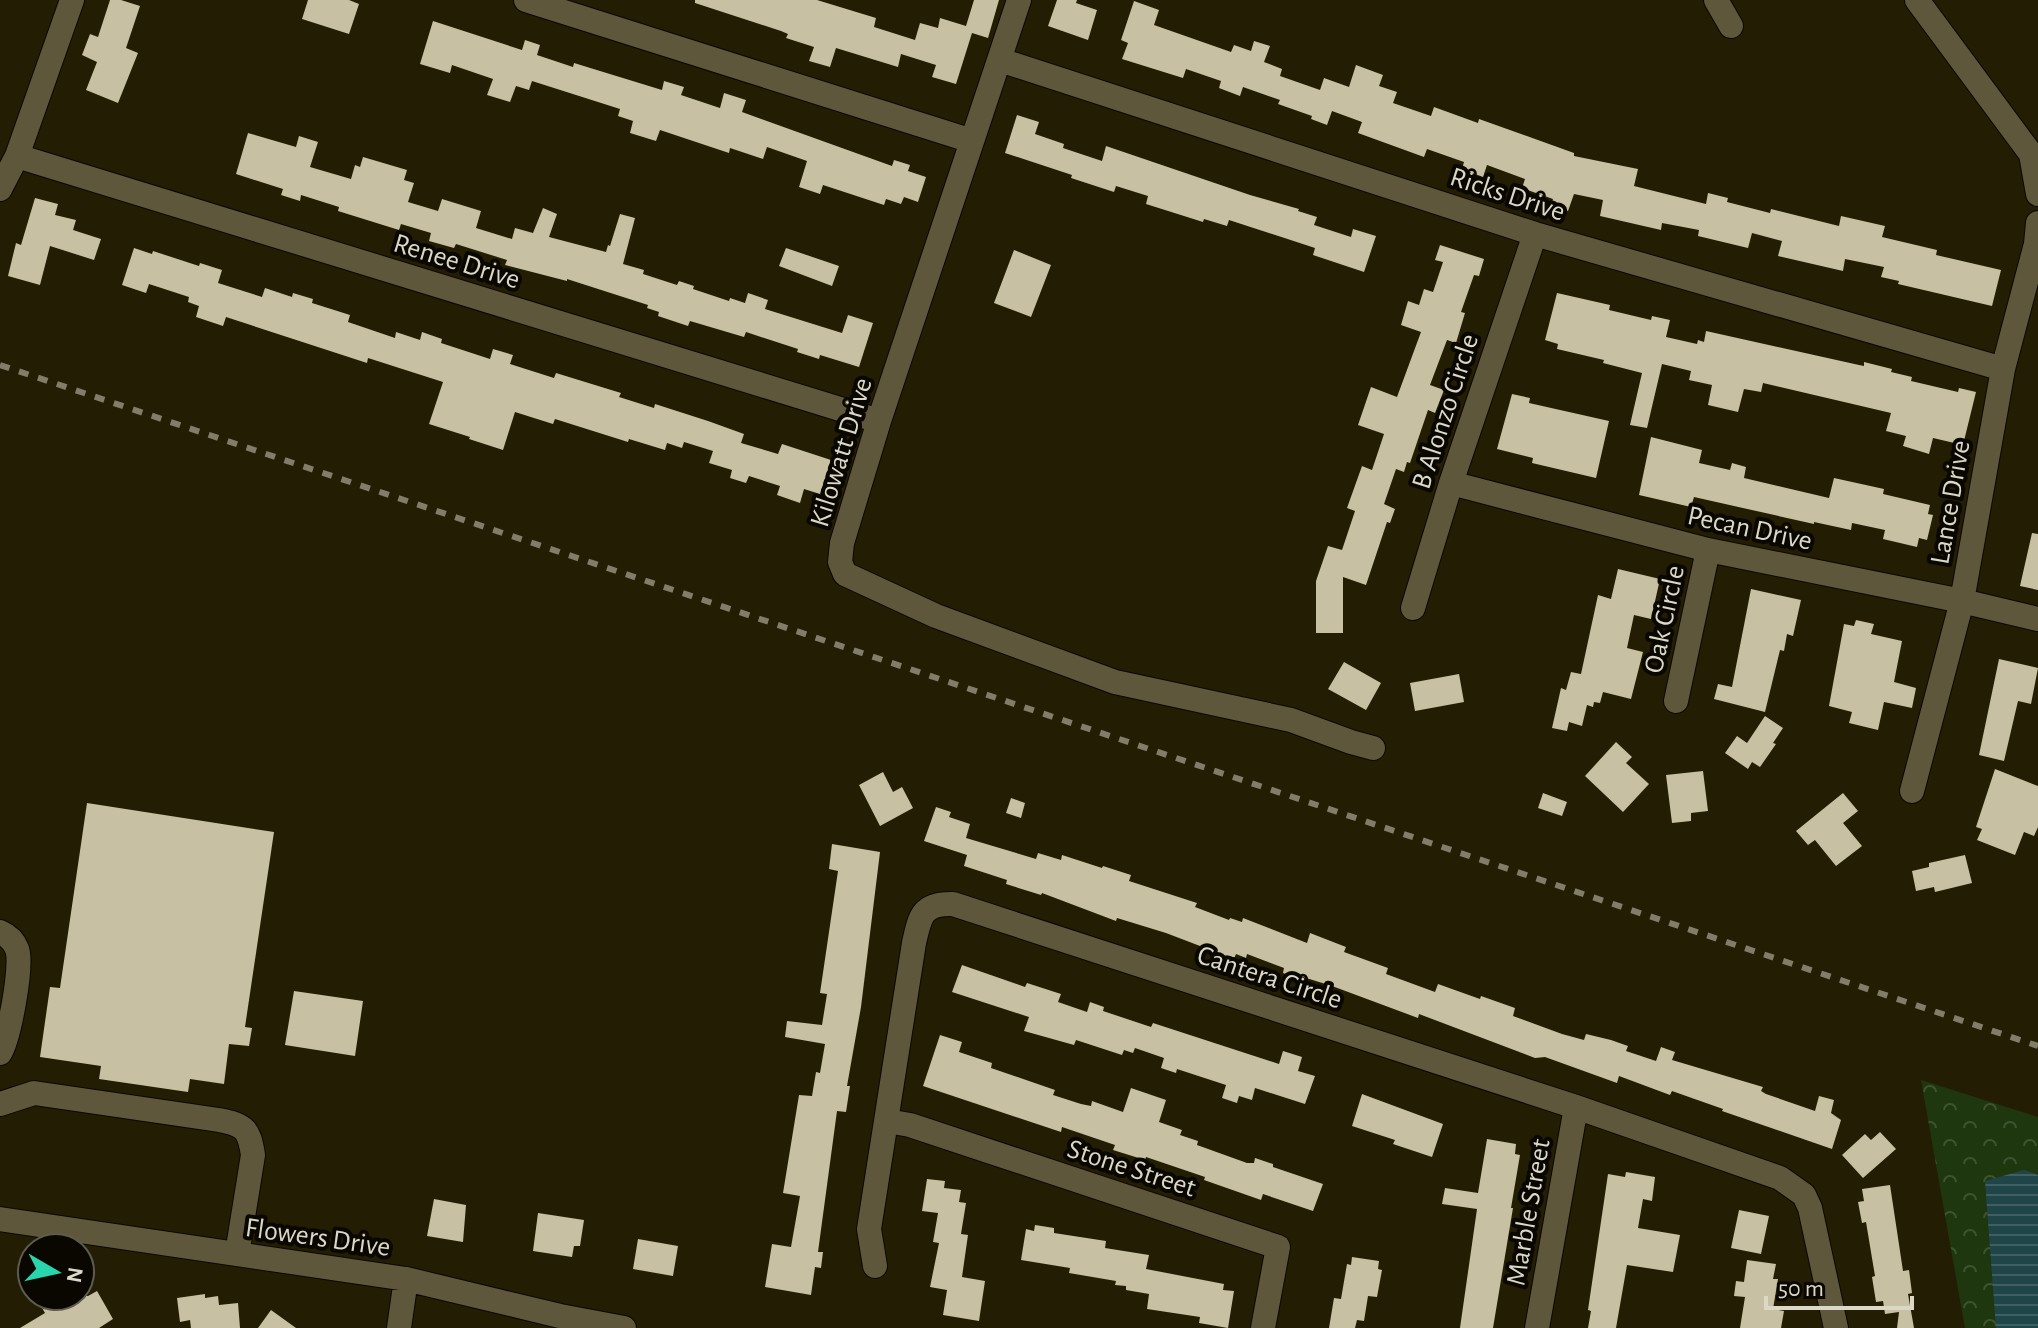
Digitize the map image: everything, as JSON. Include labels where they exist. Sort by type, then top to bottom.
[{"type":"street","points":[[0,189],[17,156],[72,0]]},
{"type":"street","points":[[526,0],[972,141]]},
{"type":"street","name":"Kilowatt Drive","points":[[1019,0],[879,421],[842,543],[840,562],[845,574],[936,616],[1115,682],[1291,720],[1373,748]]},
{"type":"street","points":[[1716,0],[1731,26]]},
{"type":"street","points":[[1917,0],[2031,154],[2038,194]]},
{"type":"street","name":"Ricks Drive","points":[[1000,60],[1535,234],[2003,369]]},
{"type":"street","name":"Renee Drive","points":[[17,156],[879,421]]},
{"type":"street","name":"B Alonzo Circle","points":[[1413,608],[1451,483],[1535,234]]},
{"type":"street","name":"Lance Drive","points":[[1912,791],[1962,601],[2003,369],[2037,237]]},
{"type":"street","name":"Pecan Drive","points":[[1451,483],[1708,550],[2038,619]]},
{"type":"street","name":"Oak Circle","points":[[1676,701],[1708,550]]},
{"type":"street","name":"Cantera Circle","points":[[875,1266],[869,1229],[919,922],[926,909],[938,904],[953,904],[1576,1107],[1780,1178],[1804,1195],[1810,1208],[1836,1328]]},
{"type":"street","points":[[0,932],[12,941],[18,951],[18,965],[8,1038],[0,1053]]},
{"type":"street","points":[[0,1104],[34,1093],[219,1120],[245,1129],[253,1155],[237,1254]]},
{"type":"street","name":"Marble Street","points":[[1537,1328],[1576,1107]]},
{"type":"street","name":"Stone Street","points":[[887,1121],[910,1125],[1278,1247],[1263,1328]]},
{"type":"street","name":"Flowers Drive","points":[[0,1219],[406,1279],[624,1328]]},
{"type":"street","points":[[399,1328],[406,1279]]},
{"type":"green space","points":[[1921,1080],[2038,1117],[2038,1328],[1965,1328]]},
{"type":"water","points":[[2024,1170],[2038,1175],[2038,1328],[1996,1328],[1985,1181]]},
{"type":"building","points":[[110,0],[140,6],[126,48],[138,53],[118,103],[86,90],[97,62],[82,55],[90,34],[98,37]]},
{"type":"building","points":[[308,0],[349,0],[359,4],[349,34],[302,19]]},
{"type":"building","points":[[695,0],[817,0],[876,18],[874,27],[915,40],[920,23],[938,28],[940,18],[966,26],[974,0],[999,0],[988,38],[972,33],[956,84],[932,77],[936,65],[901,54],[898,67],[836,48],[830,67],[809,61],[814,47],[786,38],[788,34],[781,31],[695,3]]},
{"type":"building","points":[[1057,0],[1077,0],[1076,3],[1097,10],[1088,40],[1048,26]]},
{"type":"building","points":[[1134,1],[1159,10],[1154,25],[1231,52],[1234,45],[1251,51],[1254,41],[1270,46],[1264,62],[1282,69],[1280,76],[1320,90],[1324,78],[1349,87],[1356,65],[1383,75],[1379,86],[1397,92],[1393,103],[1431,116],[1434,107],[1478,123],[1479,119],[1574,153],[1574,156],[1638,169],[1634,186],[1706,204],[1708,193],[1728,198],[1727,202],[1770,213],[1771,209],[1839,226],[1841,216],[1885,226],[1882,237],[1937,250],[1936,255],[2001,270],[1992,306],[1898,284],[1899,281],[1881,277],[1884,267],[1845,259],[1843,271],[1778,256],[1782,241],[1752,233],[1748,248],[1698,236],[1699,230],[1662,223],[1661,230],[1600,216],[1603,200],[1574,194],[1568,211],[1551,205],[1553,199],[1522,188],[1525,179],[1487,165],[1483,177],[1462,169],[1464,162],[1427,149],[1424,157],[1358,133],[1362,122],[1332,111],[1327,125],[1278,104],[1280,100],[1243,87],[1240,96],[1219,88],[1221,81],[1186,69],[1183,78],[1122,59],[1128,43],[1121,40]]},
{"type":"building","points":[[433,21],[522,50],[525,40],[540,45],[537,55],[573,67],[574,63],[662,90],[664,81],[684,87],[681,95],[720,108],[724,93],[746,100],[742,112],[892,166],[894,160],[910,165],[908,171],[926,177],[918,202],[904,197],[901,204],[886,199],[884,205],[823,185],[820,194],[799,187],[807,161],[767,147],[763,159],[730,148],[729,153],[660,130],[656,141],[630,133],[633,121],[618,116],[620,109],[532,81],[529,90],[516,86],[510,102],[487,95],[493,79],[452,65],[450,73],[420,64]]},
{"type":"building","points":[[1017,115],[1039,122],[1035,134],[1064,144],[1063,148],[1102,161],[1106,146],[1299,209],[1317,217],[1314,225],[1351,237],[1353,229],[1376,236],[1364,272],[1313,255],[1315,248],[1229,220],[1227,226],[1204,219],[1203,222],[1146,204],[1148,196],[1116,186],[1114,192],[1005,153]]},
{"type":"building","points":[[248,133],[296,147],[299,136],[318,142],[310,167],[351,179],[355,165],[360,167],[363,157],[407,170],[404,180],[414,183],[408,202],[438,211],[442,199],[481,211],[476,228],[512,239],[515,228],[533,233],[543,208],[557,214],[549,237],[606,252],[620,214],[635,218],[623,264],[644,270],[643,274],[677,285],[679,281],[729,301],[730,298],[745,303],[748,293],[768,300],[765,309],[842,333],[848,315],[873,323],[859,367],[820,355],[819,359],[746,332],[744,337],[690,321],[688,326],[658,316],[659,312],[647,308],[648,305],[567,279],[505,265],[507,260],[456,244],[454,248],[429,241],[431,233],[401,224],[399,230],[338,211],[339,207],[301,195],[300,201],[281,195],[283,189],[236,174]]},
{"type":"building","points":[[35,198],[58,204],[55,215],[76,220],[73,230],[101,239],[94,260],[50,246],[40,285],[8,276],[16,243],[21,245]]},
{"type":"building","points":[[1440,245],[1484,259],[1479,276],[1474,275],[1461,312],[1465,313],[1456,343],[1447,340],[1430,385],[1444,390],[1435,413],[1428,410],[1410,463],[1407,462],[1404,472],[1396,469],[1384,504],[1395,509],[1390,523],[1387,522],[1366,585],[1343,577],[1343,633],[1316,633],[1316,581],[1328,546],[1342,550],[1355,511],[1347,508],[1362,466],[1372,470],[1384,434],[1358,425],[1371,387],[1397,397],[1421,332],[1401,325],[1408,301],[1419,305],[1424,289],[1433,292],[1443,262],[1435,260]]},
{"type":"building","points":[[134,248],[222,270],[218,283],[262,297],[265,288],[292,297],[293,293],[313,299],[312,303],[350,315],[348,322],[395,338],[396,332],[420,340],[422,332],[442,339],[441,343],[490,359],[493,349],[513,355],[510,364],[554,378],[556,373],[621,393],[619,397],[654,408],[655,404],[744,434],[741,443],[778,454],[782,444],[831,460],[820,494],[804,489],[800,503],[777,495],[780,486],[749,476],[746,483],[730,478],[732,470],[709,463],[713,451],[684,442],[682,448],[667,443],[665,450],[555,419],[553,424],[515,412],[503,450],[469,439],[429,424],[443,382],[368,358],[367,363],[226,317],[223,326],[196,317],[199,306],[188,302],[189,297],[149,284],[146,293],[122,285]]},
{"type":"building","points":[[786,248],[839,266],[832,286],[779,266]]},
{"type":"building","points":[[1014,250],[1051,265],[1031,317],[994,303]]},
{"type":"building","points":[[1557,293],[1610,305],[1609,310],[1651,320],[1652,316],[1670,320],[1666,337],[1697,344],[1698,340],[1704,342],[1706,331],[1864,366],[1864,362],[1912,377],[1911,381],[1958,392],[1959,388],[1976,392],[1963,445],[1933,438],[1929,454],[1903,446],[1906,436],[1886,431],[1891,413],[1763,383],[1761,392],[1744,389],[1738,412],[1708,405],[1712,385],[1689,380],[1691,371],[1662,364],[1647,428],[1630,425],[1642,373],[1557,349],[1558,344],[1545,340]]},
{"type":"building","points":[[1512,394],[1530,398],[1529,403],[1609,421],[1596,478],[1532,463],[1533,458],[1497,449]]},
{"type":"building","points":[[1651,437],[1702,450],[1699,463],[1730,470],[1732,463],[1746,467],[1744,478],[1829,498],[1834,478],[1884,489],[1883,494],[1930,505],[1928,514],[1933,515],[1927,540],[1919,538],[1917,547],[1883,539],[1885,530],[1852,523],[1851,530],[1694,497],[1691,507],[1639,495]]},
{"type":"building","points":[[2032,533],[2038,534],[2038,590],[2020,586]]},
{"type":"building","points":[[1618,569],[1660,579],[1651,619],[1634,615],[1627,648],[1643,652],[1631,699],[1603,692],[1600,703],[1594,702],[1593,707],[1587,705],[1582,726],[1569,722],[1567,731],[1552,728],[1561,688],[1566,690],[1571,672],[1581,674],[1598,595],[1611,599]]},
{"type":"building","points":[[1751,589],[1801,600],[1793,636],[1787,634],[1784,651],[1780,650],[1765,712],[1714,699],[1718,684],[1732,687]]},
{"type":"building","points":[[1856,620],[1874,624],[1871,634],[1902,641],[1894,682],[1916,688],[1912,708],[1884,702],[1878,730],[1849,723],[1852,712],[1829,706],[1844,624],[1854,626]]},
{"type":"building","points":[[1999,659],[2038,668],[2031,704],[2018,701],[2004,761],[1979,755]]},
{"type":"building","points":[[1344,662],[1381,683],[1366,710],[1328,689]]},
{"type":"building","points":[[1459,674],[1464,702],[1415,711],[1410,683]]},
{"type":"building","points":[[1765,716],[1783,728],[1760,767],[1752,762],[1748,769],[1725,753],[1737,736],[1747,743]]},
{"type":"building","points":[[1616,742],[1632,757],[1626,763],[1649,784],[1623,812],[1585,776]]},
{"type":"building","points":[[1995,769],[2038,786],[2038,827],[2034,836],[2024,832],[2015,855],[1977,840],[1982,829],[1976,827]]},
{"type":"building","points":[[1703,771],[1708,811],[1691,813],[1691,821],[1672,823],[1666,775]]},
{"type":"building","points":[[883,772],[893,792],[902,787],[913,808],[880,826],[859,785]]},
{"type":"building","points":[[1543,793],[1567,802],[1562,816],[1538,808]]},
{"type":"building","points":[[1843,793],[1858,811],[1843,823],[1862,846],[1836,866],[1815,840],[1808,845],[1796,831]]},
{"type":"building","points":[[1011,798],[1025,803],[1021,818],[1006,813]]},
{"type":"building","points":[[87,803],[274,832],[245,1027],[252,1028],[249,1046],[229,1044],[224,1084],[190,1079],[188,1092],[99,1079],[101,1066],[40,1057],[50,987],[60,988]]},
{"type":"building","points":[[936,807],[951,812],[949,817],[970,824],[966,838],[1036,859],[1038,853],[1061,860],[1062,855],[1103,866],[1131,875],[1129,881],[1197,903],[1195,907],[1229,920],[1242,922],[1243,918],[1307,943],[1310,933],[1346,947],[1344,952],[1388,968],[1386,974],[1435,992],[1438,984],[1480,999],[1481,996],[1515,1008],[1513,1016],[1562,1034],[1584,1040],[1586,1034],[1611,1040],[1628,1046],[1626,1051],[1656,1061],[1661,1047],[1675,1052],[1672,1060],[1763,1087],[1761,1091],[1766,1094],[1815,1111],[1819,1096],[1834,1100],[1831,1113],[1841,1120],[1832,1149],[1672,1091],[1670,1095],[1619,1076],[1617,1083],[1545,1057],[1535,1058],[1419,1014],[1418,1018],[1332,986],[1303,977],[1302,980],[1283,973],[1284,968],[1247,954],[1246,958],[1236,954],[1234,959],[1166,933],[1117,918],[1116,921],[1042,893],[1006,884],[1007,880],[964,866],[967,855],[924,841]]},
{"type":"building","points":[[832,844],[880,852],[846,1112],[837,1111],[818,1252],[823,1252],[821,1268],[815,1267],[811,1295],[765,1287],[772,1244],[791,1247],[800,1196],[783,1193],[799,1095],[812,1096],[825,1044],[785,1037],[787,1021],[822,1025],[827,994],[820,993],[838,871],[829,869]]},
{"type":"building","points":[[1965,855],[1972,883],[1935,892],[1934,887],[1916,891],[1912,871],[1929,867],[1929,863]]},
{"type":"building","points":[[962,965],[1025,987],[1027,983],[1061,994],[1058,1002],[1087,1012],[1090,1002],[1104,1007],[1103,1011],[1151,1027],[1153,1023],[1279,1064],[1283,1051],[1302,1057],[1298,1071],[1315,1076],[1305,1104],[1255,1088],[1252,1100],[1239,1096],[1237,1103],[1222,1098],[1226,1085],[1177,1069],[1176,1073],[1161,1068],[1164,1058],[1135,1048],[1133,1053],[1124,1050],[1122,1055],[1076,1040],[1074,1045],[1024,1031],[1029,1017],[952,992]]},
{"type":"building","points":[[294,991],[363,1001],[355,1056],[285,1045]]},
{"type":"building","points":[[940,1035],[962,1042],[959,1052],[992,1063],[991,1068],[1055,1090],[1053,1095],[1081,1104],[1091,1106],[1092,1101],[1123,1112],[1131,1088],[1166,1100],[1159,1122],[1182,1130],[1180,1135],[1198,1141],[1197,1145],[1247,1163],[1254,1163],[1255,1158],[1323,1184],[1313,1211],[1263,1194],[1261,1200],[1146,1157],[1145,1160],[1113,1150],[1115,1145],[1062,1127],[1061,1132],[923,1086]]},
{"type":"building","points":[[1362,1094],[1443,1124],[1432,1157],[1393,1144],[1395,1140],[1352,1126]]},
{"type":"building","points":[[1880,1132],[1896,1149],[1863,1178],[1842,1155],[1865,1134],[1871,1140]]},
{"type":"building","points":[[1487,1139],[1516,1144],[1515,1154],[1520,1155],[1513,1208],[1493,1328],[1460,1328],[1477,1209],[1442,1204],[1445,1188],[1478,1193]]},
{"type":"building","points":[[1626,1172],[1655,1177],[1652,1201],[1643,1199],[1638,1228],[1680,1235],[1673,1272],[1627,1265],[1616,1328],[1588,1328],[1608,1174],[1625,1177]]},
{"type":"building","points":[[927,1179],[945,1181],[944,1188],[961,1190],[959,1202],[966,1203],[961,1234],[968,1235],[962,1277],[985,1281],[979,1321],[943,1315],[947,1290],[930,1287],[939,1243],[933,1242],[938,1213],[922,1211]]},
{"type":"building","points":[[1890,1185],[1903,1271],[1909,1270],[1912,1293],[1908,1294],[1914,1328],[1897,1328],[1899,1312],[1885,1314],[1883,1301],[1876,1302],[1866,1222],[1862,1223],[1858,1202],[1864,1201],[1862,1189]]},
{"type":"building","points":[[434,1199],[466,1205],[463,1242],[427,1236]]},
{"type":"building","points":[[1739,1210],[1769,1216],[1761,1254],[1731,1248]]},
{"type":"building","points":[[538,1213],[584,1220],[580,1246],[574,1246],[572,1257],[533,1251]]},
{"type":"building","points":[[1035,1225],[1054,1228],[1054,1233],[1106,1241],[1105,1248],[1149,1255],[1146,1269],[1224,1284],[1223,1290],[1234,1291],[1228,1328],[1199,1323],[1200,1317],[1147,1309],[1149,1294],[1126,1290],[1126,1286],[1115,1285],[1116,1281],[1069,1273],[1070,1268],[1021,1260],[1026,1229],[1034,1231]]},
{"type":"building","points":[[638,1239],[678,1246],[673,1276],[633,1269]]},
{"type":"building","points":[[1352,1257],[1379,1261],[1378,1269],[1382,1270],[1377,1297],[1368,1296],[1364,1321],[1357,1320],[1355,1328],[1329,1328],[1334,1298],[1341,1299],[1347,1264],[1351,1265]]},
{"type":"building","points":[[1747,1260],[1776,1264],[1773,1279],[1778,1279],[1773,1309],[1784,1311],[1781,1328],[1740,1328],[1745,1297],[1734,1296],[1736,1281],[1744,1282]]},
{"type":"building","points":[[96,1292],[113,1319],[99,1328],[20,1328],[44,1312],[96,1312]]},
{"type":"building","points":[[205,1294],[205,1298],[218,1296],[219,1305],[238,1303],[240,1328],[191,1328],[190,1320],[180,1322],[177,1298]]},
{"type":"building","points":[[271,1310],[296,1328],[258,1328]]},
{"type":"railway","points":[[0,365],[2038,1046]]}]
